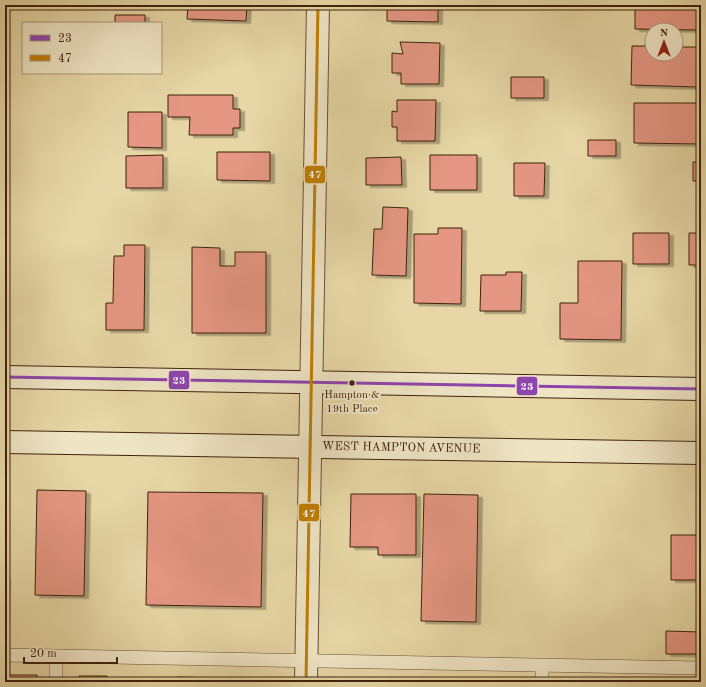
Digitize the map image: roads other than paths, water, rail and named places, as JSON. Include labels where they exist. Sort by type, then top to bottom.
[{"type":"main road","points":[[306,682],[318,5]]},
{"type":"main road","points":[[5,378],[701,389]]},
{"type":"main road","name":"WEST HAMPTON AVENUE","points":[[5,442],[701,453]]},
{"type":"lane","points":[[5,656],[701,668]]},
{"type":"lane","points":[[56,656],[56,682]]},
{"type":"lane","points":[[542,665],[542,682]]},
{"type":"place","name":"Hampton & 19th Place","points":[[352,383]]}]
